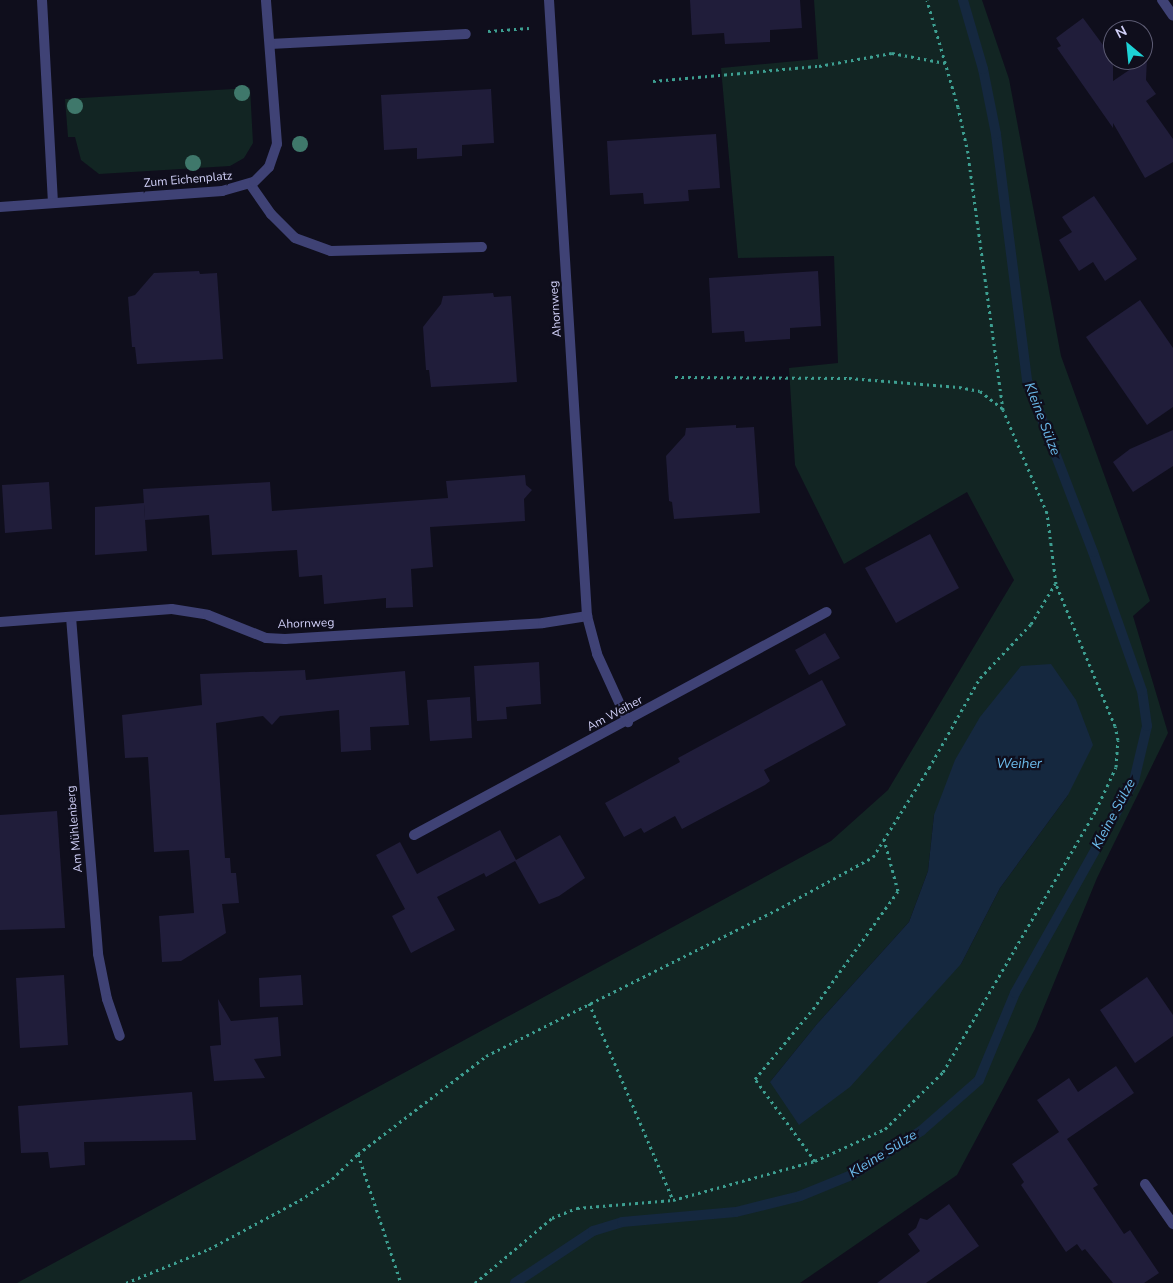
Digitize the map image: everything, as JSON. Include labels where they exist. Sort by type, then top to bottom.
[{"type":"street","points":[[42,0],[53,202]]},
{"type":"street","name":"Zum Eichenplatz","points":[[0,207],[222,191],[250,184],[269,167],[277,144],[266,0]]},
{"type":"street","name":"Ahornweg","points":[[549,0],[587,616],[597,654],[628,722]]},
{"type":"street","points":[[1162,0],[1173,16]]},
{"type":"street","points":[[270,44],[466,34]]},
{"type":"street","points":[[250,184],[272,214],[294,238],[331,251],[482,247]]},
{"type":"street","name":"Ahornweg","points":[[0,622],[187,611],[208,615],[266,638],[285,639],[543,623],[587,616]]},
{"type":"street","name":"Am Weiher","points":[[414,835],[628,722],[827,612]]},
{"type":"street","name":"Am Mühlenberg","points":[[71,617],[98,954],[107,999],[120,1036]]},
{"type":"street","points":[[1145,1184],[1173,1224]]},
{"type":"path","points":[[475,1283],[552,1218],[577,1208],[610,1203],[673,1200],[815,1161],[885,1129],[943,1072],[1110,780],[1118,754],[1115,726],[1056,584],[1047,513],[1003,410],[972,174],[945,63],[927,0]]},
{"type":"path","points":[[480,32],[550,26]]},
{"type":"path","points":[[653,81],[819,66],[892,53],[917,55],[945,63]]},
{"type":"path","points":[[675,377],[849,378],[959,387],[980,391],[1003,410]]},
{"type":"path","points":[[126,1283],[182,1262],[273,1217],[332,1179],[358,1154],[486,1056],[589,1002],[782,907],[873,857],[980,678],[1031,624],[1056,584]]},
{"type":"path","points":[[815,1161],[755,1079],[813,1009],[898,891],[884,840]]},
{"type":"path","points":[[589,1002],[673,1200]]},
{"type":"path","points":[[358,1154],[401,1283]]},
{"type":"green space","points":[[814,0],[982,0],[1009,79],[1061,356],[1150,601],[1133,616],[1168,733],[1097,878],[1035,1029],[957,1175],[800,1283],[17,1283],[831,841],[888,790],[1014,580],[967,492],[844,564],[795,465],[789,368],[838,363],[834,256],[738,258],[721,68],[818,59]],"holes":[[[1068,795],[1000,888],[961,964],[770,1082],[817,1024],[909,922],[928,871],[934,815]]]},
{"type":"green space","points":[[250,88],[253,143],[244,158],[230,166],[99,174],[81,160],[75,137],[68,137],[65,99]]},
{"type":"water","name":"Weiher","points":[[1051,664],[1076,700],[1093,745],[1068,795],[1000,888],[961,964],[850,1087],[799,1125],[770,1082],[817,1024],[909,922],[928,871],[934,815],[955,760],[980,717],[1021,666]]},
{"type":"building","points":[[690,0],[800,0],[802,28],[770,30],[770,42],[725,44],[724,33],[692,35]]},
{"type":"building","points":[[1083,18],[1103,45],[1103,70],[1113,70],[1113,81],[1129,70],[1146,70],[1146,80],[1156,94],[1146,101],[1173,139],[1173,162],[1145,178],[1113,123],[1113,128],[1057,48],[1061,46],[1056,38]]},
{"type":"building","points":[[491,89],[494,143],[462,145],[462,156],[417,159],[417,148],[384,150],[381,95]]},
{"type":"building","points":[[716,134],[720,188],[688,190],[689,201],[644,204],[643,193],[610,195],[607,141]]},
{"type":"building","points":[[1094,196],[1137,259],[1105,281],[1093,262],[1079,271],[1059,240],[1072,232],[1062,217]]},
{"type":"building","points":[[199,271],[200,274],[217,273],[223,359],[137,364],[135,347],[132,347],[128,297],[135,295],[154,273]]},
{"type":"building","points":[[818,271],[821,326],[790,328],[790,339],[745,342],[744,331],[712,333],[709,278]]},
{"type":"building","points":[[493,293],[494,297],[511,296],[517,382],[431,387],[429,370],[426,370],[423,327],[441,304],[443,296]]},
{"type":"building","points":[[1140,300],[1173,348],[1173,407],[1147,425],[1086,337]]},
{"type":"building","points":[[736,425],[736,428],[754,427],[760,513],[674,519],[672,502],[669,501],[666,456],[685,435],[686,428]]},
{"type":"building","points":[[1173,430],[1173,466],[1133,492],[1113,462],[1130,449]]},
{"type":"building","points":[[525,475],[526,485],[532,490],[524,499],[525,521],[430,527],[433,567],[411,569],[413,607],[386,608],[386,598],[324,604],[322,575],[299,577],[297,550],[212,555],[209,515],[145,520],[143,489],[270,482],[272,511],[448,498],[446,481]]},
{"type":"building","points":[[49,482],[52,529],[5,533],[2,485]]},
{"type":"building","points":[[144,503],[147,551],[95,555],[95,507]]},
{"type":"building","points":[[930,534],[959,588],[896,623],[865,568]]},
{"type":"building","points":[[825,633],[840,658],[809,675],[795,650]]},
{"type":"building","points":[[539,662],[541,704],[506,707],[507,719],[477,721],[474,666]]},
{"type":"building","points":[[305,670],[306,680],[405,671],[409,725],[370,727],[371,750],[341,752],[339,710],[280,716],[272,725],[263,716],[216,723],[225,858],[230,858],[231,873],[236,873],[239,903],[222,904],[226,933],[181,961],[162,962],[159,916],[194,913],[189,850],[154,852],[148,757],[125,758],[122,715],[202,705],[200,674]]},
{"type":"building","points":[[822,680],[846,725],[764,770],[770,781],[765,785],[682,829],[675,816],[644,833],[641,828],[624,837],[605,803],[680,762],[678,758]]},
{"type":"building","points":[[470,697],[472,738],[430,741],[427,700]]},
{"type":"building","points":[[57,811],[65,928],[0,930],[0,815]]},
{"type":"building","points":[[500,830],[516,860],[560,835],[585,878],[559,896],[539,904],[515,861],[486,877],[484,873],[437,897],[455,930],[411,953],[392,916],[405,909],[376,855],[400,842],[417,874]]},
{"type":"building","points":[[64,975],[68,1045],[20,1048],[16,978]]},
{"type":"building","points":[[301,975],[303,1005],[260,1007],[259,978]]},
{"type":"building","points":[[1147,977],[1173,1015],[1173,1036],[1135,1063],[1100,1010]]},
{"type":"building","points":[[218,999],[231,1021],[278,1017],[281,1056],[254,1059],[265,1078],[214,1081],[210,1046],[221,1045]]},
{"type":"building","points":[[1116,1066],[1134,1093],[1067,1139],[1098,1185],[1093,1188],[1124,1234],[1130,1230],[1159,1273],[1144,1283],[1113,1283],[1085,1249],[1082,1251],[1077,1244],[1066,1252],[1021,1185],[1024,1182],[1012,1164],[1059,1132],[1037,1100],[1069,1078],[1078,1092]]},
{"type":"building","points":[[192,1092],[196,1140],[84,1142],[85,1165],[50,1168],[48,1152],[21,1153],[18,1106]]},
{"type":"building","points":[[949,1204],[979,1246],[926,1283],[877,1283],[920,1251],[908,1234],[916,1228],[920,1218],[927,1220]]},
{"type":"waterway","name":"Kleine Sülze","points":[[515,1283],[593,1231],[622,1222],[736,1212],[800,1196],[854,1174],[921,1131],[979,1080],[1015,993],[1134,781],[1147,726],[1142,691],[1093,552],[1027,380],[996,134],[983,69],[963,0]]}]
